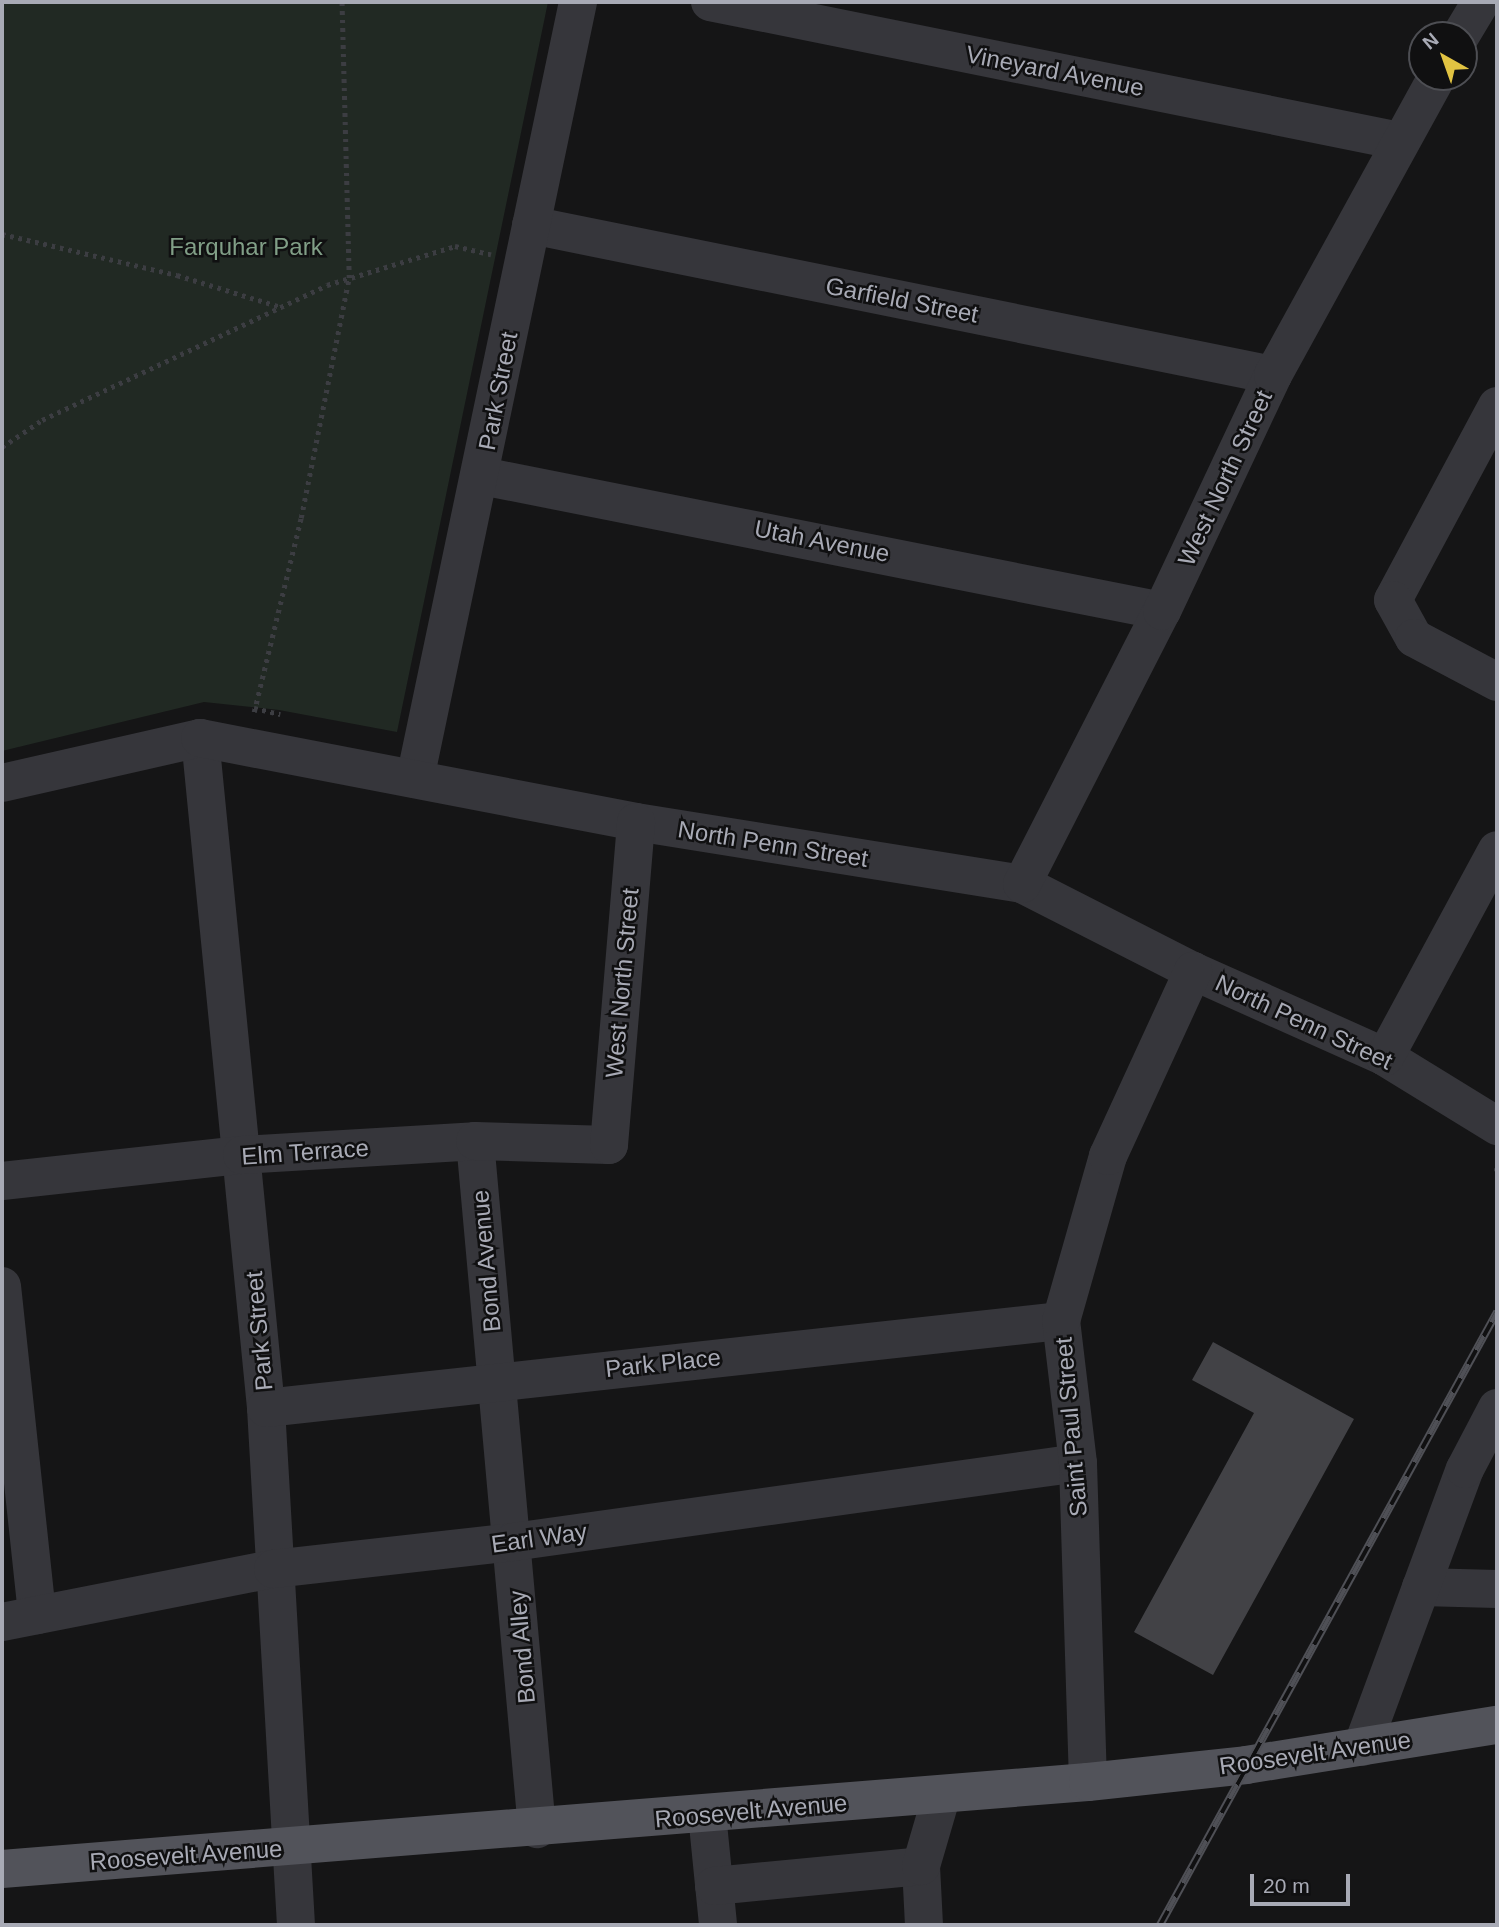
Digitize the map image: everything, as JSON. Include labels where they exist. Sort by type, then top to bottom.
[{"type":"main road","name":"Roosevelt Avenue","points":[[2,1869],[537,1829],[1088,1782],[1246,1765],[1497,1726]]},
{"type":"street","name":"Park Street","points":[[415,779],[482,476],[578,2]]},
{"type":"street","name":"Vineyard Avenue","points":[[710,2],[1400,141]]},
{"type":"street","points":[[1469,21],[1480,2]]},
{"type":"street","name":"West North Street","points":[[1022,884],[1162,611],[1273,375],[1429,91]]},
{"type":"street","name":"Garfield Street","points":[[531,225],[1273,375]]},
{"type":"street","points":[[1497,406],[1392,600],[1414,638],[1497,682]]},
{"type":"street","name":"Utah Avenue","points":[[482,476],[1162,611]]},
{"type":"street","name":"Park Street","points":[[200,738],[267,1408],[273,1569],[296,1925]]},
{"type":"street","name":"North Penn Street","points":[[2,783],[200,738],[636,822],[1022,884],[1194,971],[1385,1057],[1497,1126]]},
{"type":"street","name":"West North Street","points":[[609,1145],[636,822]]},
{"type":"street","points":[[1385,1057],[1497,850]]},
{"type":"street","name":"Saint Paul Street","points":[[1088,1782],[1079,1463],[1061,1321],[1108,1156],[1194,971]]},
{"type":"street","name":"Elm Terrace","points":[[2,1181],[242,1155],[475,1141],[609,1145]]},
{"type":"street","name":"Bond Avenue","points":[[475,1141],[497,1381]]},
{"type":"street","points":[[2,1286],[20,1618]]},
{"type":"street","name":"Park Place","points":[[267,1408],[1061,1321]]},
{"type":"street","name":"Bond Alley","points":[[497,1381],[537,1829]]},
{"type":"street","points":[[1362,1747],[1465,1469],[1497,1408]]},
{"type":"street","name":"Earl Way","points":[[20,1618],[273,1569],[513,1542],[1079,1463]]},
{"type":"street","points":[[1421,1587],[1497,1589]]},
{"type":"street","points":[[924,1925],[921,1866],[942,1794]]},
{"type":"street","points":[[707,1814],[718,1925]]},
{"type":"street","points":[[715,1886],[921,1866]]},
{"type":"path","points":[[256,708],[301,518],[349,278],[342,2]]},
{"type":"path","points":[[2,234],[177,275],[282,307]]},
{"type":"path","points":[[2,447],[42,420],[349,278],[455,246],[524,262]]},
{"type":"green space","name":"Farquhar Park","points":[[2,2],[548,2],[397,732],[279,710],[204,702],[2,751]]},
{"type":"building","points":[[1213,1342],[1354,1419],[1213,1675],[1134,1632],[1254,1413],[1192,1380]]},
{"type":"railway","points":[[1160,1925],[1497,1312]]}]
